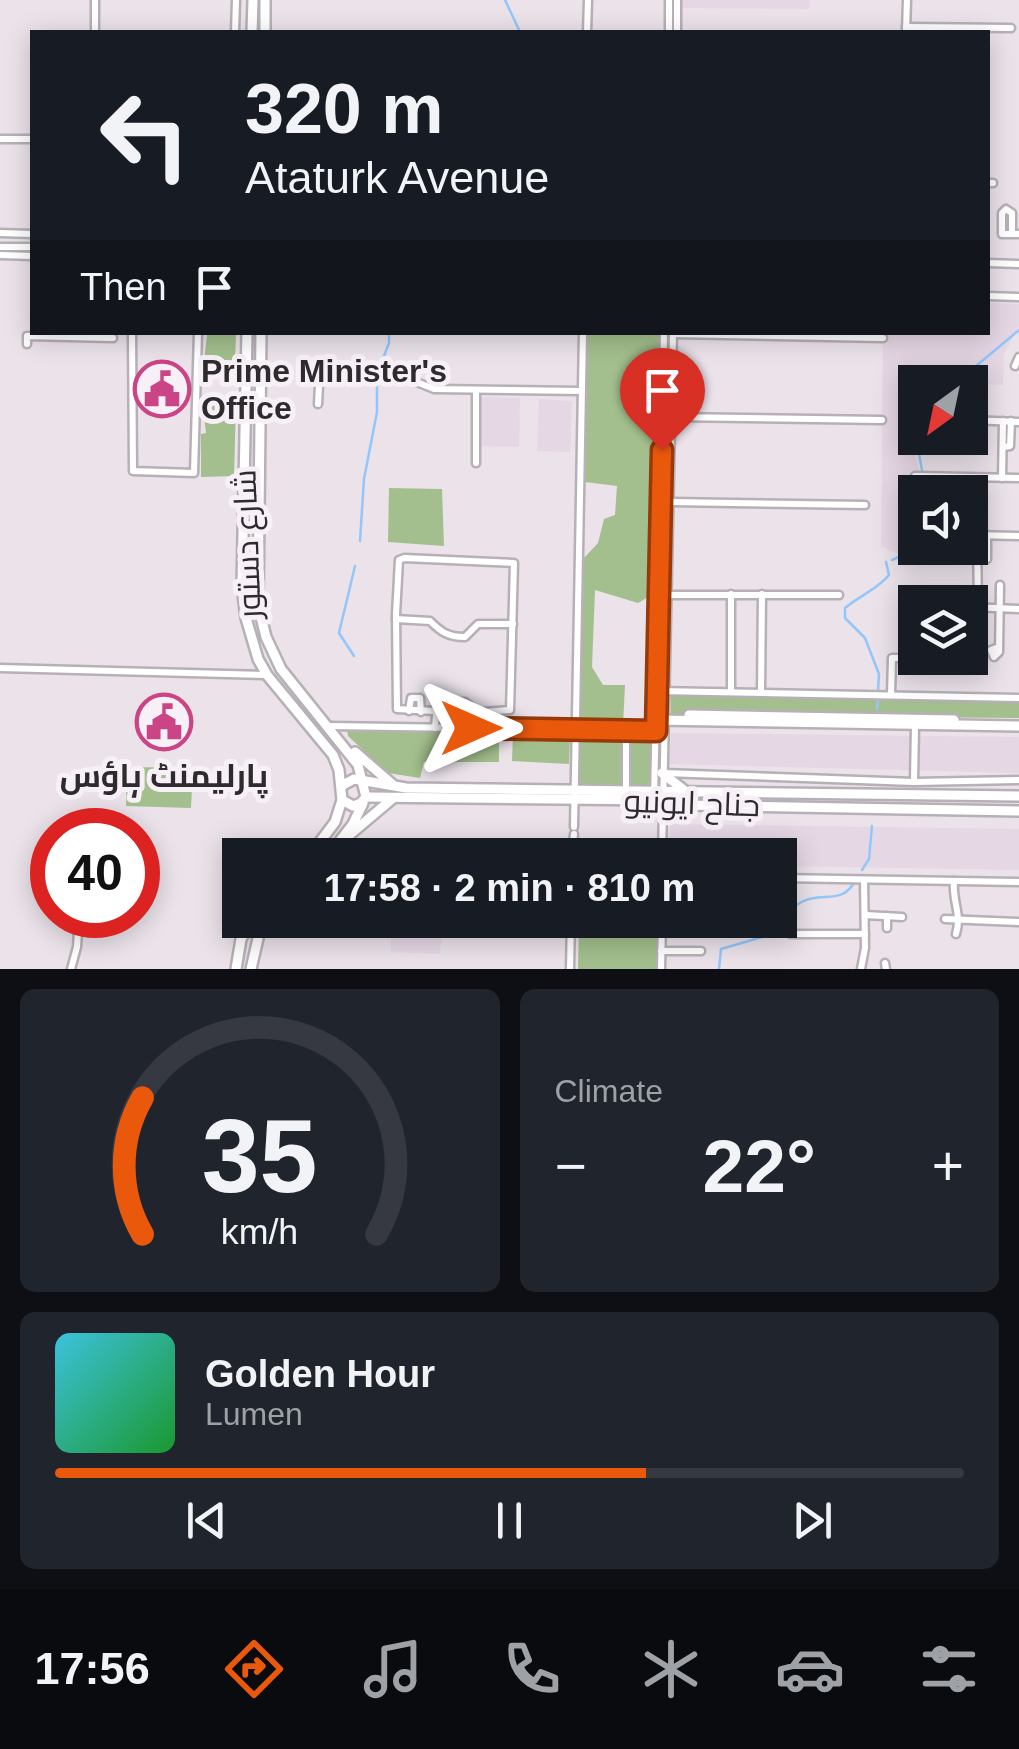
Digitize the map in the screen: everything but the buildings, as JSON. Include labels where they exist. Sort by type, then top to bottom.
[{"type":"main road","points":[[252,30],[253,0]]},
{"type":"main road","points":[[264,30],[265,0]]},
{"type":"main road","name":"شارع دستور","points":[[247,335],[244,608],[258,659],[329,748],[337,762],[341,786]]},
{"type":"main road","name":"شارع دستور","points":[[261,335],[261,623],[282,668],[341,740],[358,766],[361,781]]},
{"type":"main road","points":[[246,376],[260,376]]},
{"type":"main road","points":[[243,525],[259,524]]},
{"type":"main road","points":[[660,720],[807,715],[1019,724]]},
{"type":"main road","points":[[660,720],[1019,724]]},
{"type":"main road","points":[[341,740],[394,792]]},
{"type":"main road","points":[[662,772],[684,790]]},
{"type":"main road","points":[[323,838],[335,822],[342,800],[341,786],[350,779],[394,792]]},
{"type":"main road","points":[[343,838],[365,798],[366,788],[361,781]]},
{"type":"main road","name":"جناح ایونیو","points":[[365,798],[394,792],[658,796],[684,790],[1019,796]]},
{"type":"main road","points":[[345,838],[394,792]]},
{"type":"main road","name":"جناح ایونیو","points":[[576,796],[626,792],[658,796],[685,806],[1019,811]]},
{"type":"main road","points":[[342,800],[353,806],[365,798]]},
{"type":"main road","points":[[236,969],[243,938]]},
{"type":"main road","points":[[250,969],[258,938]]},
{"type":"street","points":[[95,0],[95,30]]},
{"type":"street","points":[[235,30],[236,0]]},
{"type":"street","points":[[588,0],[588,30]]},
{"type":"street","points":[[669,0],[676,30]]},
{"type":"street","points":[[670,30],[677,0]]},
{"type":"street","points":[[906,0],[906,30],[1010,28]]},
{"type":"street","points":[[0,139],[30,139]]},
{"type":"street","points":[[1006,209],[1012,213],[1015,234],[1002,234],[1002,213],[1006,209]]},
{"type":"street","points":[[0,234],[30,234]]},
{"type":"street","points":[[0,247],[30,247]]},
{"type":"street","points":[[0,255],[30,256]]},
{"type":"street","points":[[990,263],[1019,264]]},
{"type":"street","points":[[990,296],[1019,297]]},
{"type":"street","points":[[132,335],[133,471],[194,473],[198,335]]},
{"type":"street","points":[[573,838],[582,335]]},
{"type":"street","points":[[662,838],[658,796],[660,720],[667,691],[670,502],[666,484],[664,335]]},
{"type":"street","points":[[658,796],[662,772],[658,690],[673,335]]},
{"type":"street","points":[[757,335],[883,338]]},
{"type":"street","points":[[27,344],[27,336],[113,339]]},
{"type":"street","points":[[1015,366],[1019,357]]},
{"type":"street","points":[[318,404],[319,386],[326,375],[380,372],[434,388],[580,391]]},
{"type":"street","points":[[476,391],[476,464]]},
{"type":"street","points":[[671,416],[882,420]]},
{"type":"street","points":[[1002,478],[1002,448],[1011,421]]},
{"type":"street","points":[[988,478],[1019,478]]},
{"type":"street","points":[[670,502],[865,505]]},
{"type":"street","points":[[988,535],[1019,536]]},
{"type":"street","points":[[436,713],[409,712],[396,707],[399,560],[514,563],[512,707],[507,712],[471,713]]},
{"type":"street","points":[[996,648],[1000,584]]},
{"type":"street","points":[[731,594],[731,691]]},
{"type":"street","points":[[761,692],[762,594]]},
{"type":"street","points":[[667,595],[839,594]]},
{"type":"street","points":[[988,608],[1019,609]]},
{"type":"street","points":[[396,619],[430,621],[444,634],[454,637],[465,636],[478,624],[512,624]]},
{"type":"street","points":[[891,694],[892,659],[898,659]]},
{"type":"street","points":[[0,668],[268,675]]},
{"type":"street","points":[[658,690],[1019,698]]},
{"type":"street","points":[[409,712],[410,698],[420,698],[421,712]]},
{"type":"street","points":[[435,728],[440,702],[465,702],[470,706],[471,728]]},
{"type":"street","points":[[330,726],[626,730],[660,720]]},
{"type":"street","points":[[914,782],[915,725]]},
{"type":"street","points":[[626,730],[626,792]]},
{"type":"street","points":[[662,772],[914,782],[1019,780]]},
{"type":"street","points":[[727,776],[728,792]]},
{"type":"street","points":[[797,878],[1019,884]]},
{"type":"street","points":[[861,969],[864,880]]},
{"type":"street","points":[[954,881],[953,902],[960,919],[956,934]]},
{"type":"street","points":[[865,915],[902,917]]},
{"type":"street","points":[[887,916],[887,928]]},
{"type":"street","points":[[945,920],[1019,922]]},
{"type":"street","points":[[797,934],[865,934]]},
{"type":"street","points":[[71,969],[78,938]]},
{"type":"street","points":[[570,969],[571,938]]},
{"type":"street","points":[[661,969],[662,938]]},
{"type":"street","points":[[662,952],[701,952]]},
{"type":"shaded area","points":[[681,0],[810,0],[809,9],[681,8]]},
{"type":"shaded area","points":[[990,303],[1019,304],[1019,325],[1004,354],[1003,385],[988,384],[988,365],[898,365],[898,455],[915,455],[921,475],[898,475],[898,554],[881,546],[883,335],[990,335]]},
{"type":"shaded area","points":[[481,397],[520,398],[519,447],[480,446]]},
{"type":"shaded area","points":[[539,399],[572,401],[570,452],[537,451]]},
{"type":"shaded area","points":[[671,733],[1019,737],[1019,773],[669,764]]},
{"type":"shaded area","points":[[670,824],[1019,829],[1019,870],[797,866],[797,838],[670,838]]},
{"type":"shaded area","points":[[391,938],[441,938],[440,954],[391,952]]},
{"type":"green space","points":[[207,335],[236,335],[235,364],[227,365],[226,371],[203,370]]},
{"type":"green space","points":[[587,335],[659,335],[655,593],[638,603],[595,590],[592,667],[603,685],[625,685],[623,725],[580,723],[584,558],[598,543],[604,519],[615,515],[617,486],[585,482]]},
{"type":"green space","points":[[202,398],[225,398],[227,403],[236,403],[234,476],[201,477],[201,434],[206,433]]},
{"type":"green space","points":[[389,488],[442,489],[444,546],[388,542]]},
{"type":"green space","points":[[671,693],[1019,701],[1019,718],[671,715]]},
{"type":"green space","points":[[347,731],[499,733],[499,762],[424,762],[420,778],[388,773]]},
{"type":"green space","points":[[513,733],[570,736],[569,764],[512,761]]},
{"type":"green space","points":[[581,733],[650,734],[653,781],[643,787],[578,786]]},
{"type":"green space","points":[[127,767],[193,768],[191,808],[126,806]]},
{"type":"green space","points":[[579,938],[657,938],[656,969],[578,969]]},
{"type":"waterway","points":[[505,0],[519,30]]},
{"type":"waterway","points":[[977,365],[1019,330]]},
{"type":"waterway","points":[[360,541],[364,479],[377,412],[377,374],[389,335]]},
{"type":"waterway","points":[[919,455],[922,470]]},
{"type":"waterway","points":[[892,560],[898,557]]},
{"type":"waterway","points":[[878,691],[879,674],[865,638],[845,618],[845,608],[889,575],[886,562]]},
{"type":"waterway","points":[[354,656],[339,633],[355,566]]},
{"type":"waterway","points":[[877,709],[878,698]]},
{"type":"waterway","points":[[862,870],[869,859],[872,826]]},
{"type":"waterway","points":[[797,905],[839,895],[854,883]]},
{"type":"waterway","points":[[719,969],[721,949],[759,938]]},
{"type":"place","name":"Prime Minister's Office","points":[[162,389]]},
{"type":"place","name":"پارلیمنٹ ہاؤس","points":[[164,722]]},
{"type":"route","points":[[471,728],[656,731],[662,450]]}]
